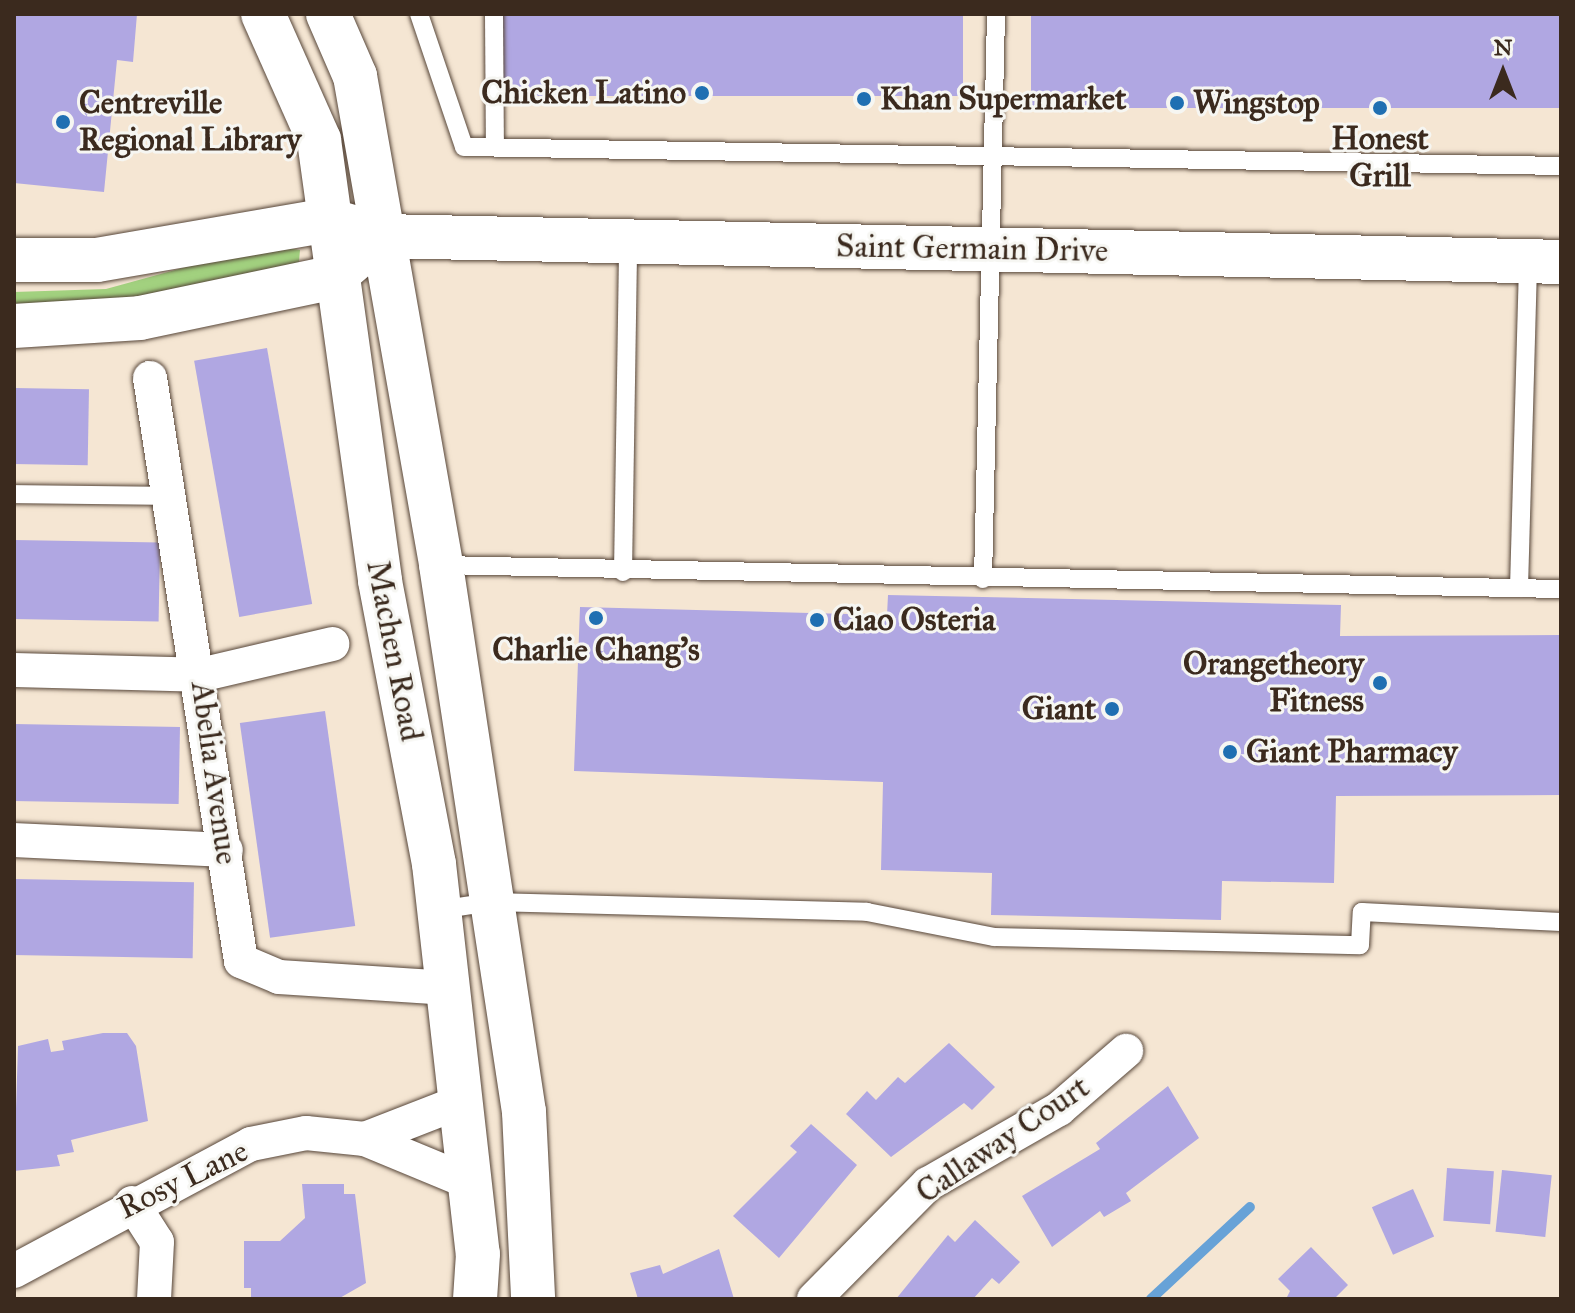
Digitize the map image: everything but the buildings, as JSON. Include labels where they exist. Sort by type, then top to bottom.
[{"type":"street","name":"Machen Road","points":[[263,14],[319,140],[334,277],[449,988],[469,1182],[475,1299]]},
{"type":"street","name":"Machen Road","points":[[328,14],[355,76],[441,565],[524,1112],[533,1299]]},
{"type":"street","name":"Saint Germain Drive","points":[[14,260],[97,260],[329,220],[383,236],[1544,262]]},
{"type":"street","points":[[14,326],[118,323],[334,277],[383,236]]},
{"type":"street","name":"Abelia Avenue","points":[[150,378],[200,675],[241,961],[279,977],[449,988]]},
{"type":"street","points":[[14,670],[200,675],[332,644]]},
{"type":"street","points":[[14,840],[226,850]]},
{"type":"street","name":"Callaway Court","points":[[814,1299],[928,1184],[1059,1109],[1126,1051]]},
{"type":"street","name":"Rosy Lane","points":[[365,1139],[460,1102]]},
{"type":"street","name":"Rosy Lane","points":[[14,1271],[132,1203],[193,1180],[251,1144],[306,1133],[365,1139],[469,1182]]},
{"type":"street","points":[[132,1203],[157,1242],[154,1299]]},
{"type":"lane","points":[[419,14],[464,147],[992,151],[1561,166]]},
{"type":"lane","points":[[494,14],[495,147]]},
{"type":"lane","points":[[983,579],[996,14]]},
{"type":"lane","points":[[623,572],[628,242]]},
{"type":"lane","points":[[1519,588],[1544,262]]},
{"type":"lane","points":[[14,494],[169,496]]},
{"type":"lane","points":[[441,565],[623,572],[1561,589]]},
{"type":"lane","points":[[438,910],[492,902],[867,912],[994,937],[1360,945],[1362,912],[1561,922]]},
{"type":"green space","points":[[266,245],[300,250],[298,272],[106,301],[14,304],[14,292],[106,289]]},
{"type":"waterway","points":[[1151,1299],[1250,1207]]},
{"type":"place","name":"Chicken Latino","points":[[702,93]]},
{"type":"place","name":"Khan Supermarket","points":[[864,99]]},
{"type":"place","name":"Wingstop","points":[[1177,103]]},
{"type":"place","name":"Honest Grill","points":[[1380,108]]},
{"type":"place","name":"Centreville Regional Library","points":[[63,122]]},
{"type":"place","name":"Charlie Chang's","points":[[596,618]]},
{"type":"place","name":"Ciao Osteria","points":[[817,620]]},
{"type":"place","name":"Orangetheory Fitness","points":[[1380,683]]},
{"type":"place","name":"Giant","points":[[1112,709]]},
{"type":"place","name":"Giant Pharmacy","points":[[1230,752]]}]
